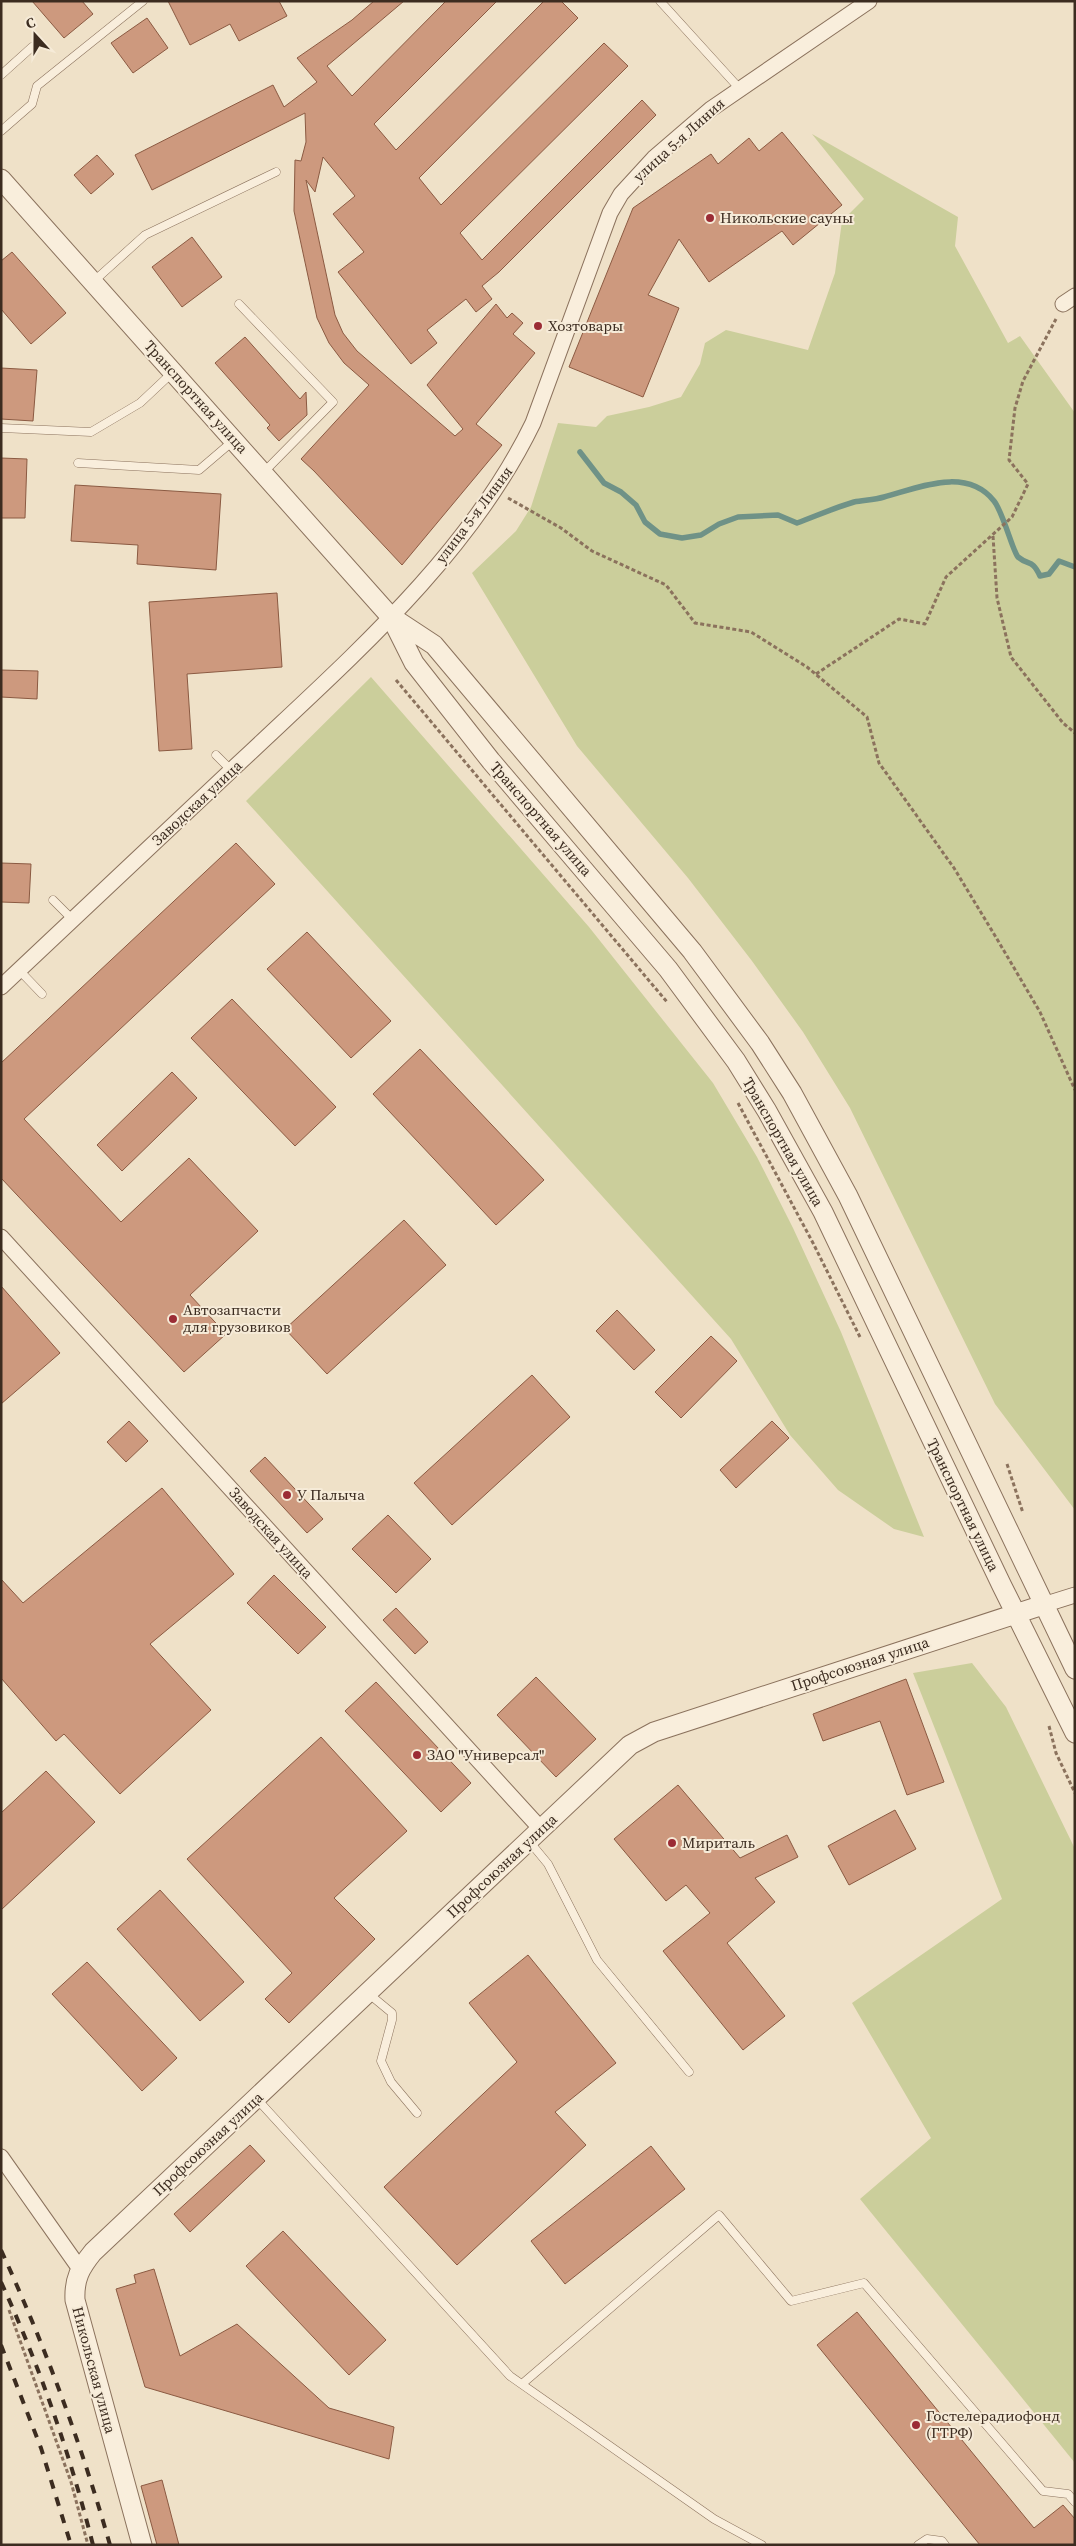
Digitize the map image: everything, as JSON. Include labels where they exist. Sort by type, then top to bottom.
[{"type":"street","name":"улица 5-я Линия","points":[[390,616],[448,553],[496,491],[518,455],[533,423],[610,213],[621,194],[654,158],[739,88],[869,1]]},
{"type":"street","name":"Транспортная улица","points":[[1,179],[390,616],[414,663],[491,761],[668,969],[730,1053],[768,1111],[823,1212],[1075,1733]]},
{"type":"street","name":"Транспортная улица","points":[[390,616],[434,645],[655,906],[726,996],[760,1043],[792,1094],[848,1196],[1075,1669]]},
{"type":"street","name":"Заводская улица","points":[[1,987],[356,653],[390,616]]},
{"type":"street","name":"Заводская улица","points":[[1,1237],[535,1835]]},
{"type":"street","points":[[1044,1605],[1075,1595]]},
{"type":"street","name":"Профсоюзная улица","points":[[80,2270],[93,2252],[630,1745],[654,1732],[1044,1605]]},
{"type":"street","points":[[1,2156],[80,2270]]},
{"type":"street","name":"Никольская улица","points":[[80,2270],[74,2286],[75,2300],[142,2545]]},
{"type":"lane","points":[[1,131],[32,104],[37,86],[143,1]]},
{"type":"lane","points":[[660,1],[739,88]]},
{"type":"lane","points":[[1,75],[32,47]]},
{"type":"lane","points":[[93,282],[145,235],[276,172]]},
{"type":"lane","points":[[239,304],[332,402],[263,472]]},
{"type":"lane","points":[[1,428],[91,432],[140,403],[173,372]]},
{"type":"lane","points":[[78,463],[199,470],[234,440]]},
{"type":"lane","points":[[216,755],[231,770]]},
{"type":"lane","points":[[53,900],[73,920]]},
{"type":"lane","points":[[19,970],[42,994]]},
{"type":"lane","points":[[535,1835],[597,1960],[689,2072]]},
{"type":"lane","points":[[368,1993],[392,2013],[392,2020],[381,2061],[391,2082],[418,2113]]},
{"type":"lane","points":[[256,2098],[510,2376],[714,2519],[762,2545]]},
{"type":"lane","points":[[522,2384],[719,2215],[791,2301],[864,2283],[1043,2491],[1068,2494],[1075,2502]]},
{"type":"lane","points":[[918,2545],[927,2539],[942,2541],[945,2545]]},
{"type":"path","points":[[816,674],[899,619],[925,624],[946,577],[994,536],[1012,517],[1028,484],[1009,460],[1015,408],[1023,381],[1069,300]]},
{"type":"path","points":[[496,491],[561,528],[592,551],[666,585],[695,623],[751,632],[816,674],[867,717],[879,763],[954,868],[997,939],[1040,1012],[1075,1090]]},
{"type":"path","points":[[994,536],[997,598],[1011,658],[1063,723],[1075,733]]},
{"type":"path","points":[[396,680],[670,1005]]},
{"type":"path","points":[[736,1099],[813,1243],[864,1345]]},
{"type":"path","points":[[1049,1724],[1056,1754],[1075,1793]]},
{"type":"path","points":[[9,2310],[71,2482],[88,2545]]},
{"type":"green space","points":[[812,134],[958,217],[955,246],[1008,343],[1020,336],[1075,413],[1075,1510],[995,1404],[850,1108],[803,1032],[752,961],[688,878],[577,746],[472,573],[516,531],[531,507],[558,423],[596,427],[607,416],[649,407],[681,397],[700,364],[705,343],[726,330],[808,350],[835,273],[842,221],[864,199]]},
{"type":"green space","points":[[371,677],[589,927],[713,1083],[757,1157],[793,1228],[841,1332],[924,1537],[894,1529],[838,1490],[790,1435],[731,1339],[246,801]]},
{"type":"green space","points":[[972,1663],[1006,1707],[1075,1849],[1075,2463],[860,2199],[931,2138],[852,2003],[1002,1899],[913,1673]]},
{"type":"building","points":[[32,1],[82,1],[93,14],[64,38]]},
{"type":"building","points":[[168,1],[279,1],[287,16],[239,41],[230,24],[190,45]]},
{"type":"building","points":[[374,1],[404,1],[327,66],[352,96],[446,1],[497,1],[374,124],[396,150],[544,1],[561,1],[578,18],[419,178],[441,205],[604,43],[628,66],[460,233],[482,260],[642,100],[656,115],[499,272],[482,286],[492,299],[476,312],[466,299],[427,330],[437,343],[411,364],[338,272],[364,252],[333,214],[355,196],[323,157],[315,192],[306,180],[335,315],[343,333],[357,351],[455,436],[463,429],[427,385],[496,304],[507,318],[512,313],[523,323],[513,334],[535,353],[476,424],[502,445],[402,565],[301,459],[369,385],[344,363],[329,343],[317,318],[294,211],[295,160],[301,161],[306,142],[305,113],[152,190],[135,155],[273,85],[284,107],[317,82],[297,58],[352,20]]},
{"type":"building","points":[[147,18],[168,48],[133,73],[111,43]]},
{"type":"building","points":[[782,132],[842,205],[793,245],[782,231],[709,282],[679,239],[648,295],[679,308],[643,397],[569,367],[633,208],[711,154],[718,164],[749,138],[759,151]]},
{"type":"building","points":[[97,155],[114,174],[91,194],[74,175]]},
{"type":"building","points":[[192,237],[222,277],[182,307],[152,267]]},
{"type":"building","points":[[12,252],[66,313],[31,344],[1,309],[1,261]]},
{"type":"building","points":[[245,337],[300,399],[306,392],[307,415],[279,441],[267,428],[270,425],[215,363]]},
{"type":"building","points":[[1,368],[37,370],[33,421],[1,419]]},
{"type":"building","points":[[1,458],[27,459],[25,518],[1,518]]},
{"type":"building","points":[[75,485],[221,494],[216,570],[137,564],[138,545],[71,541]]},
{"type":"building","points":[[277,593],[282,667],[187,674],[192,749],[159,751],[149,602]]},
{"type":"building","points":[[1,670],[38,671],[37,699],[1,697]]},
{"type":"building","points":[[236,843],[275,884],[24,1119],[121,1222],[189,1158],[258,1231],[190,1295],[226,1334],[184,1372],[1,1178],[1,1063]]},
{"type":"building","points":[[1,863],[31,864],[29,903],[1,902]]},
{"type":"building","points":[[307,932],[391,1021],[351,1058],[267,969]]},
{"type":"building","points":[[232,999],[336,1107],[295,1146],[191,1038]]},
{"type":"building","points":[[420,1049],[544,1180],[496,1225],[373,1094]]},
{"type":"building","points":[[172,1072],[197,1098],[122,1171],[97,1145]]},
{"type":"building","points":[[404,1220],[446,1265],[327,1374],[285,1329]]},
{"type":"building","points":[[1,1286],[60,1353],[1,1404]]},
{"type":"building","points":[[617,1310],[655,1350],[634,1370],[596,1331]]},
{"type":"building","points":[[711,1336],[737,1361],[681,1418],[655,1392]]},
{"type":"building","points":[[532,1375],[570,1417],[452,1525],[414,1483]]},
{"type":"building","points":[[129,1421],[148,1441],[126,1462],[107,1442]]},
{"type":"building","points":[[772,1421],[789,1438],[736,1488],[720,1470]]},
{"type":"building","points":[[265,1457],[323,1519],[307,1533],[250,1471]]},
{"type":"building","points":[[162,1488],[234,1574],[150,1644],[211,1710],[120,1794],[64,1734],[56,1741],[1,1678],[1,1579],[23,1603]]},
{"type":"building","points":[[388,1515],[431,1559],[396,1593],[352,1549]]},
{"type":"building","points":[[274,1575],[326,1627],[298,1654],[247,1603]]},
{"type":"building","points":[[396,1608],[428,1642],[415,1654],[383,1620]]},
{"type":"building","points":[[536,1677],[596,1739],[556,1777],[497,1715]]},
{"type":"building","points":[[906,1679],[944,1782],[907,1795],[880,1721],[823,1741],[813,1714]]},
{"type":"building","points":[[376,1682],[471,1783],[441,1812],[345,1711]]},
{"type":"building","points":[[321,1737],[407,1831],[334,1898],[375,1939],[289,2023],[265,1999],[292,1973],[187,1859]]},
{"type":"building","points":[[46,1771],[95,1822],[1,1910],[1,1813]]},
{"type":"building","points":[[678,1785],[740,1858],[787,1835],[798,1857],[755,1878],[775,1902],[727,1943],[785,2016],[743,2050],[663,1951],[710,1913],[686,1885],[666,1901],[614,1839]]},
{"type":"building","points":[[895,1810],[916,1849],[849,1885],[828,1846]]},
{"type":"building","points":[[160,1890],[244,1982],[200,2021],[117,1929]]},
{"type":"building","points":[[528,1955],[616,2063],[555,2112],[586,2145],[457,2265],[384,2187],[517,2062],[469,2003]]},
{"type":"building","points":[[87,1962],[177,2058],[142,2091],[52,1994]]},
{"type":"building","points":[[250,2145],[265,2161],[190,2232],[174,2214]]},
{"type":"building","points":[[651,2146],[685,2189],[565,2284],[531,2241]]},
{"type":"building","points":[[283,2231],[386,2340],[349,2375],[246,2266]]},
{"type":"building","points":[[154,2269],[180,2356],[237,2324],[329,2408],[394,2427],[389,2459],[145,2387],[116,2289],[136,2283],[134,2275]]},
{"type":"building","name":"Гостелерадиофонд (ГТРФ)","points":[[857,2312],[1034,2528],[1063,2505],[1075,2519],[1075,2545],[980,2545],[817,2345]]},
{"type":"building","points":[[162,2480],[179,2545],[157,2545],[141,2486]]},
{"type":"waterway","points":[[580,452],[604,483],[621,492],[636,505],[645,522],[660,534],[682,538],[701,535],[719,524],[738,517],[778,515],[797,523],[854,502],[880,498],[941,482],[956,482],[970,484],[983,490],[994,501],[1016,554],[1022,560],[1032,565],[1040,576],[1049,574],[1059,561],[1075,567]]},
{"type":"railway","points":[[1,2250],[33,2322],[61,2395],[87,2469],[110,2545]]},
{"type":"railway","points":[[1,2282],[29,2346],[53,2411],[93,2545]]},
{"type":"railway","points":[[1,2345],[41,2448],[71,2545]]},
{"type":"place","name":"Никольские сауны","points":[[710,218]]},
{"type":"place","name":"Хозтовары","points":[[538,326]]},
{"type":"place","name":"Автозапчасти для грузовиков","points":[[173,1319]]},
{"type":"place","name":"У Палыча","points":[[287,1495]]},
{"type":"place","name":"ЗАО \"Универсал\"","points":[[417,1755]]},
{"type":"place","name":"Мириталь","points":[[672,1843]]},
{"type":"place","name":"Гостелерадиофонд (ГТРФ)","points":[[916,2425]]}]
